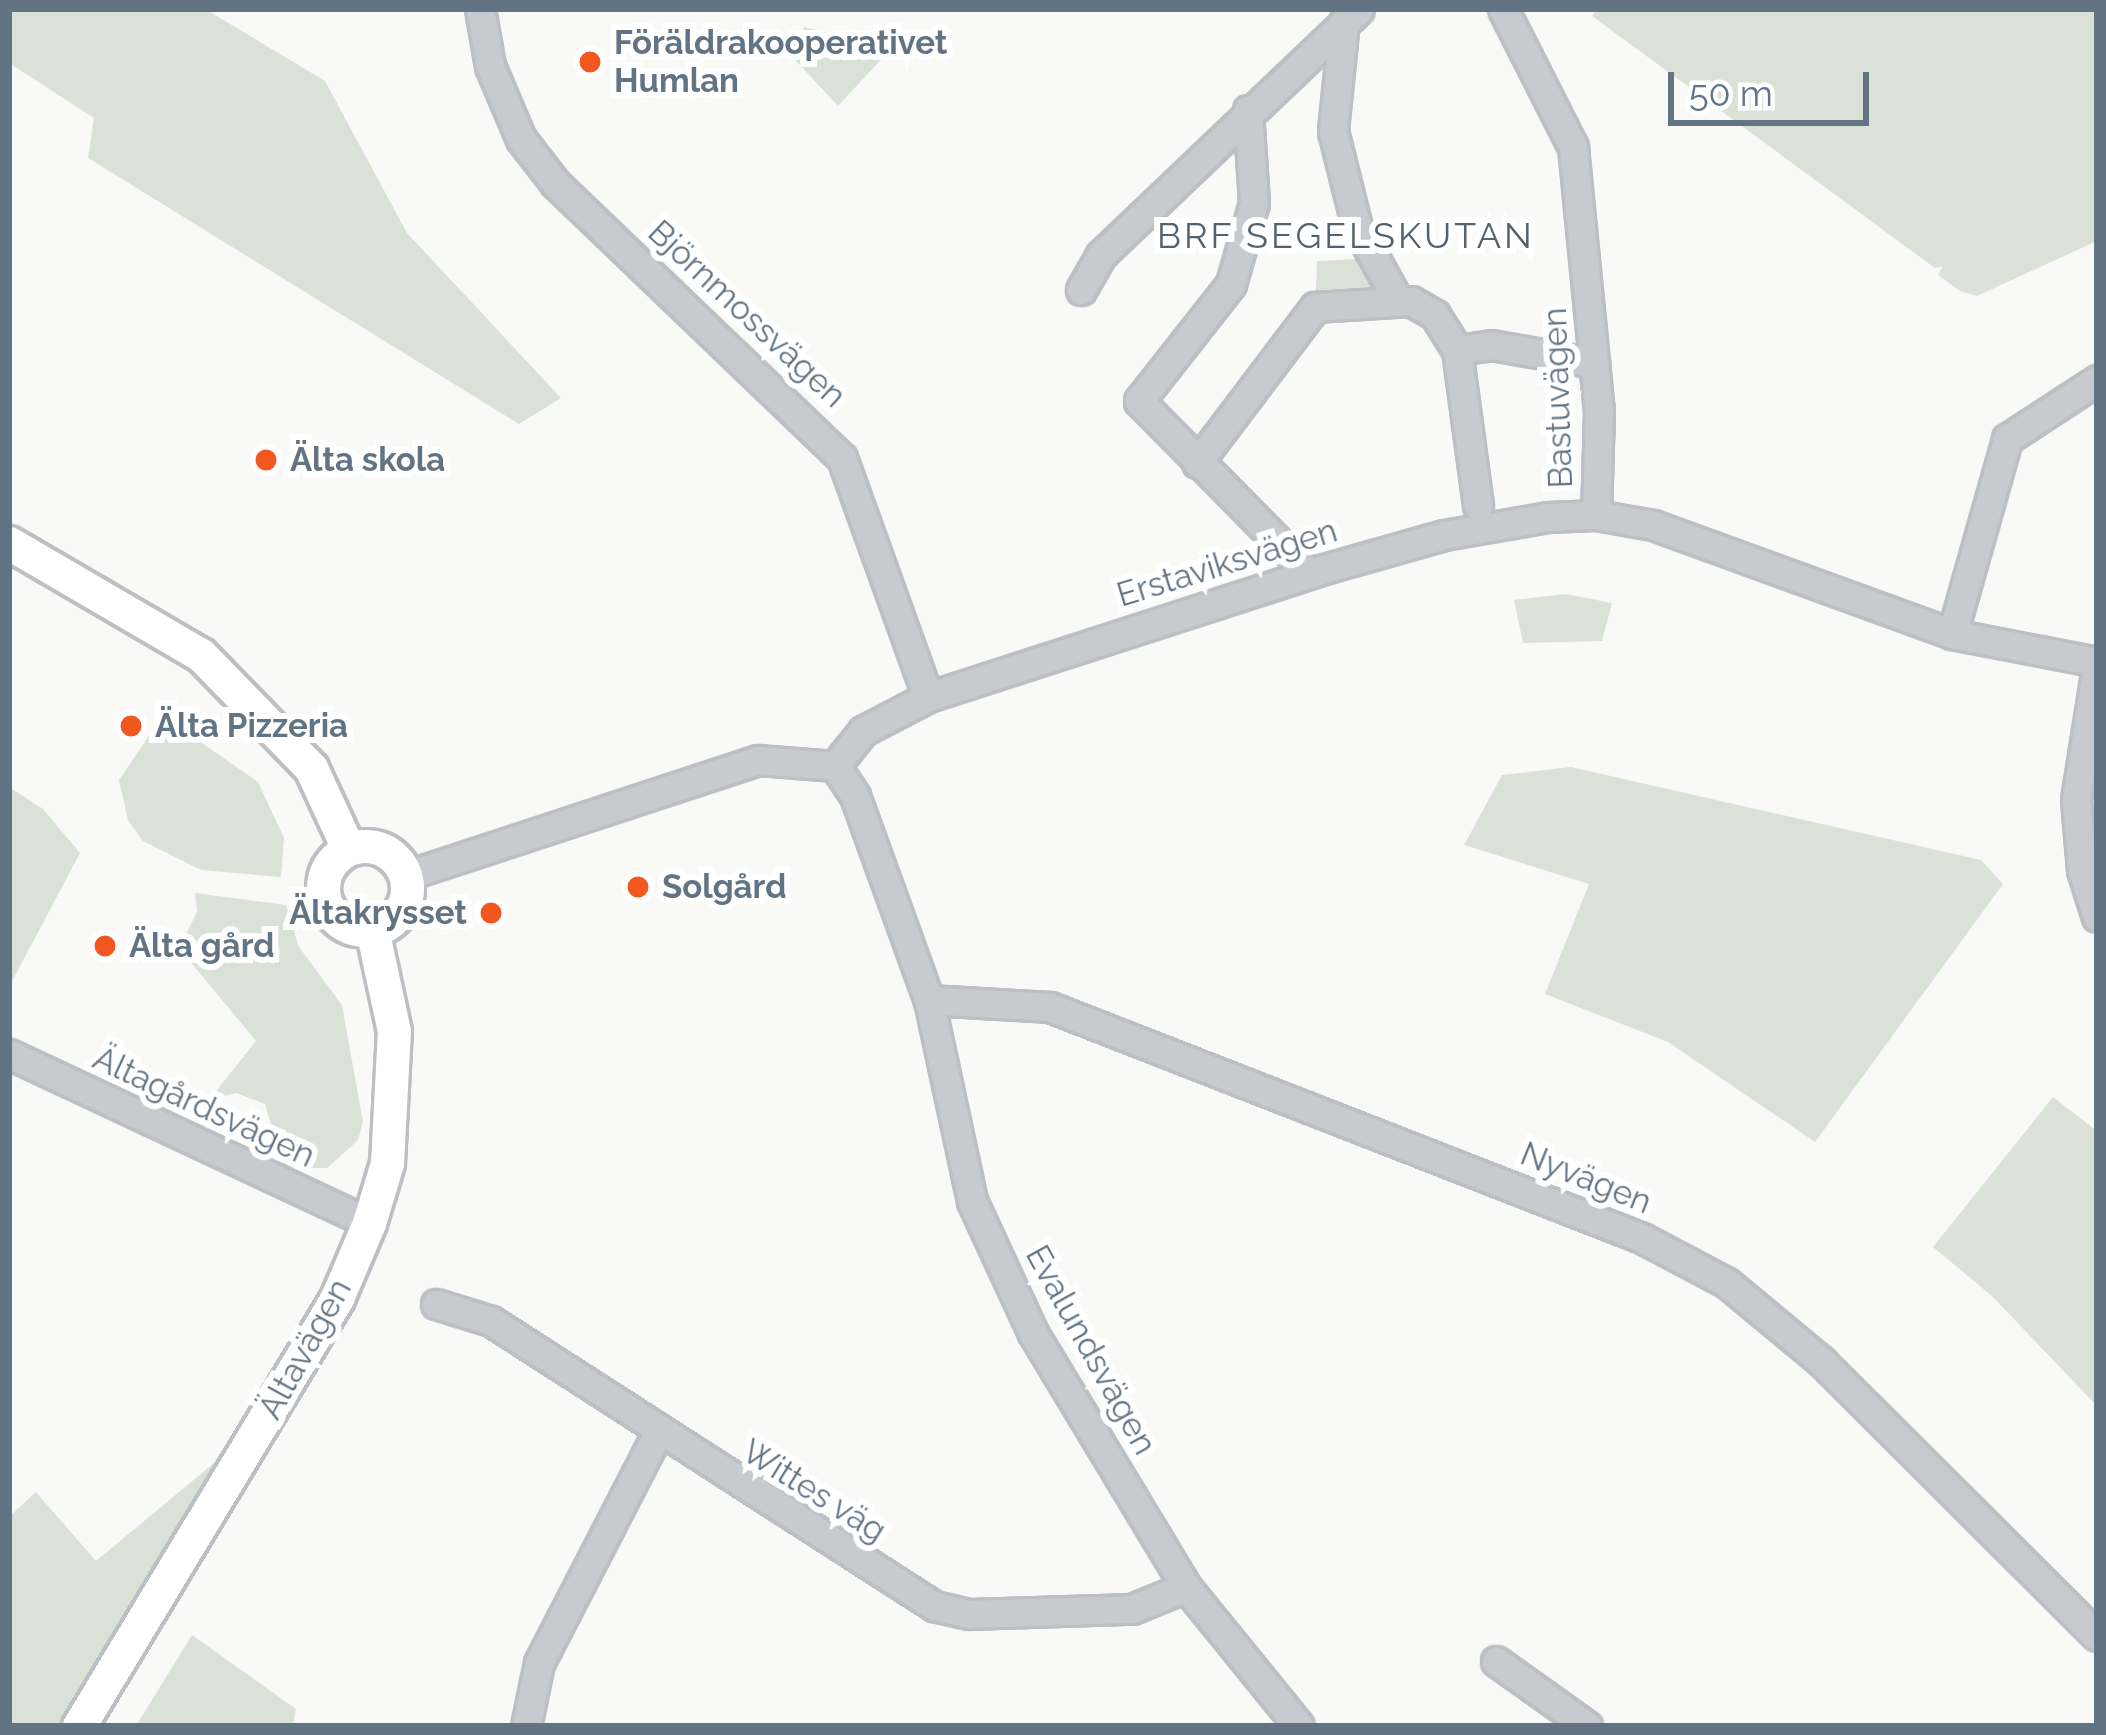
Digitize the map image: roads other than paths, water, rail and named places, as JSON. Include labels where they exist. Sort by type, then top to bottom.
[{"type":"main road","points":[[9,543],[201,655],[311,768],[348,848]]},
{"type":"main road","points":[[376,847],[405,875],[401,910],[372,929],[334,917],[323,898],[324,874],[348,848],[376,847]]},
{"type":"main road","name":"Ältavägen","points":[[80,1726],[337,1298],[369,1223],[387,1163],[394,1031],[372,929]]},
{"type":"street","name":"Björnmossvägen","points":[[480,9],[490,66],[513,120],[555,183],[842,458],[928,697]]},
{"type":"street","name":"Bastuvägen","points":[[1503,9],[1573,147],[1594,363],[1597,514]]},
{"type":"street","points":[[1081,290],[1101,255],[1248,110],[1352,16]]},
{"type":"street","points":[[1352,16],[1333,131],[1357,226],[1398,301]]},
{"type":"street","points":[[1248,110],[1254,202],[1232,284],[1140,392],[1139,401],[1310,573]]},
{"type":"street","points":[[1197,463],[1315,308],[1398,301],[1427,307],[1457,350],[1478,506]]},
{"type":"street","points":[[1457,350],[1491,345],[1594,363]]},
{"type":"street","points":[[1952,634],[2007,439],[2097,380]]},
{"type":"street","name":"Erstaviksvägen","points":[[835,766],[863,730],[928,697],[1310,573],[1444,535],[1597,514],[1709,540],[1952,634],[2097,665]]},
{"type":"street","points":[[2097,665],[2076,800],[2097,917]]},
{"type":"street","points":[[405,875],[758,760],[835,766]]},
{"type":"street","name":"Evalundsvägen","points":[[835,766],[855,796],[929,1000],[972,1201],[1033,1334],[1186,1587],[1299,1726]]},
{"type":"street","name":"Nyvägen","points":[[929,1000],[1050,1007],[1642,1238],[1727,1283],[1822,1362],[2097,1636]]},
{"type":"street","name":"Ältagårdsvägen","points":[[9,1054],[369,1223]]},
{"type":"street","name":"Wittes väg","points":[[436,1304],[491,1321],[657,1434],[934,1606],[969,1614],[1132,1609],[1186,1587]]},
{"type":"street","points":[[526,1726],[539,1663],[657,1434]]},
{"type":"street","points":[[1496,1661],[1587,1726]]},
{"type":"place","name":"Föräldrakooperativet Humlan","points":[[590,62]]},
{"type":"place","name":"Älta skola","points":[[266,460]]},
{"type":"place","name":"Älta Pizzeria","points":[[131,726]]},
{"type":"place","name":"Solgård","points":[[638,887]]},
{"type":"place","name":"Ältakrysset","points":[[491,913]]},
{"type":"place","name":"Älta gård","points":[[105,946]]},
{"type":"district","name":"BRF SEGELSKUTAN","points":[[1346,236]]}]
